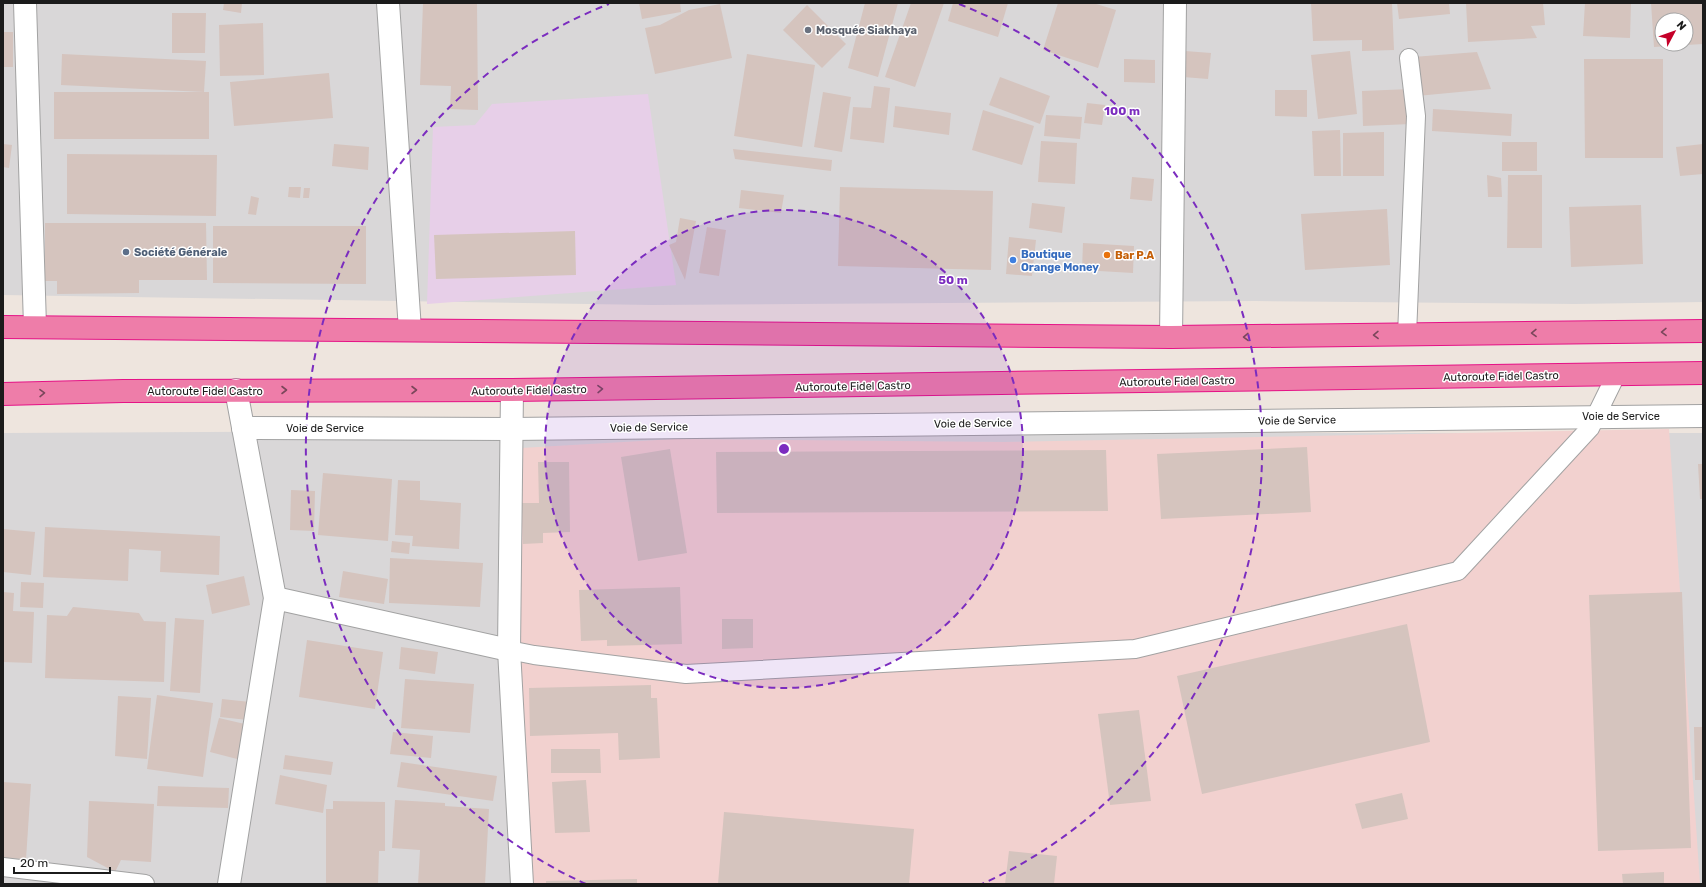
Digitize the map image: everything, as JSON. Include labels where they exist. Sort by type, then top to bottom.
[{"type":"highway","points":[[3,326],[1171,337],[1703,331]]},
{"type":"highway","name":"Autoroute Fidel Castro","points":[[3,394],[236,390],[512,390],[1616,375],[1703,372]]},
{"type":"street","points":[[25,3],[35,326]]},
{"type":"street","points":[[388,3],[410,330]]},
{"type":"street","points":[[1171,337],[1175,3]]},
{"type":"street","points":[[229,884],[275,598],[236,390]]},
{"type":"street","points":[[512,390],[509,650],[522,884]]},
{"type":"street","name":"Voie de Service","points":[[243,428],[512,429],[1703,416]]},
{"type":"street","points":[[275,598],[509,650]]},
{"type":"lane","points":[[1407,335],[1416,116],[1409,58]]},
{"type":"lane","points":[[509,650],[534,656],[686,674],[1135,649],[1458,572],[1590,428],[1616,375]]},
{"type":"lane","points":[[3,867],[145,884]]},
{"type":"shaded area","points":[[3,3],[1703,3],[1703,302],[1575,304],[1255,301],[652,305],[3,295]]},
{"type":"shaded area","points":[[648,94],[676,285],[427,304],[433,127],[475,125],[492,104]]},
{"type":"shaded area","points":[[991,428],[1241,433],[1703,433],[1703,884],[3,884],[3,433]]},
{"type":"shaded area","points":[[1669,429],[1700,884],[520,884],[514,803],[521,448],[675,439],[1004,442]]},
{"type":"building","points":[[224,3],[242,3],[241,13],[223,10]]},
{"type":"building","points":[[423,3],[477,3],[478,110],[450,109],[451,86],[420,85]]},
{"type":"building","points":[[639,3],[680,3],[681,12],[642,19]]},
{"type":"building","points":[[865,3],[898,3],[878,77],[848,68]]},
{"type":"building","points":[[911,3],[944,3],[915,87],[885,77]]},
{"type":"building","points":[[953,3],[1008,3],[998,37],[948,21]]},
{"type":"building","points":[[1058,3],[1093,3],[1116,10],[1098,68],[1043,50]]},
{"type":"building","points":[[1311,3],[1392,3],[1394,50],[1362,51],[1362,40],[1313,41]]},
{"type":"building","points":[[1397,3],[1449,3],[1450,14],[1399,19]]},
{"type":"building","points":[[1466,3],[1543,3],[1545,25],[1531,26],[1537,38],[1468,42]]},
{"type":"building","points":[[1585,3],[1631,3],[1630,38],[1583,36]]},
{"type":"building","points":[[1651,3],[1703,3],[1703,44],[1694,45],[1694,12],[1654,12],[1654,47]]},
{"type":"building","points":[[720,4],[732,58],[655,74],[645,28],[660,25],[689,10]]},
{"type":"building","points":[[807,5],[846,44],[822,68],[783,30]]},
{"type":"building","points":[[172,13],[206,13],[205,53],[172,53]]},
{"type":"building","points":[[263,23],[264,75],[220,76],[219,25]]},
{"type":"building","points":[[3,32],[13,32],[13,67],[3,67]]},
{"type":"building","points":[[1185,51],[1211,53],[1208,79],[1183,77]]},
{"type":"building","points":[[1350,51],[1357,114],[1318,119],[1311,55]]},
{"type":"building","points":[[1477,52],[1491,89],[1417,96],[1413,57]]},
{"type":"building","points":[[62,54],[206,61],[204,92],[61,85]]},
{"type":"building","points":[[747,54],[815,65],[802,147],[734,136]]},
{"type":"building","points":[[1124,59],[1155,60],[1155,83],[1124,82]]},
{"type":"building","points":[[1584,59],[1663,59],[1663,158],[1585,158]]},
{"type":"building","points":[[329,73],[333,118],[234,126],[230,82]]},
{"type":"building","points":[[1000,77],[1050,96],[1040,124],[989,105]]},
{"type":"building","points":[[874,86],[890,88],[884,143],[850,139],[853,107],[871,108]]},
{"type":"building","points":[[1410,89],[1411,124],[1363,126],[1362,91]]},
{"type":"building","points":[[1275,90],[1307,90],[1307,117],[1275,116]]},
{"type":"building","points":[[54,92],[209,92],[209,139],[54,139]]},
{"type":"building","points":[[823,92],[851,97],[842,152],[814,147]]},
{"type":"building","points":[[1087,103],[1105,105],[1102,125],[1084,123]]},
{"type":"building","points":[[895,106],[951,113],[949,135],[893,127]]},
{"type":"building","points":[[1433,109],[1512,114],[1511,136],[1432,131]]},
{"type":"building","points":[[983,110],[1034,126],[1022,165],[972,150]]},
{"type":"building","points":[[1046,115],[1082,117],[1080,139],[1044,136]]},
{"type":"building","points":[[1340,130],[1341,176],[1314,176],[1312,131]]},
{"type":"building","points":[[1384,132],[1384,176],[1343,176],[1343,133]]},
{"type":"building","points":[[1041,141],[1077,143],[1075,184],[1038,182]]},
{"type":"building","points":[[1502,142],[1537,142],[1537,171],[1502,171]]},
{"type":"building","points":[[3,144],[12,145],[9,168],[3,167]]},
{"type":"building","points":[[334,144],[369,147],[368,170],[332,166]]},
{"type":"building","points":[[1703,144],[1703,174],[1680,176],[1676,147]]},
{"type":"building","points":[[733,149],[832,160],[831,171],[735,159]]},
{"type":"building","points":[[67,154],[217,155],[216,216],[67,214]]},
{"type":"building","points":[[1487,175],[1501,178],[1502,197],[1488,197]]},
{"type":"building","points":[[1508,175],[1542,175],[1542,248],[1507,248]]},
{"type":"building","points":[[1132,177],[1154,179],[1152,201],[1130,199]]},
{"type":"building","points":[[289,187],[301,187],[300,198],[288,197]]},
{"type":"building","points":[[840,187],[993,191],[991,270],[838,266]]},
{"type":"building","points":[[304,188],[310,188],[309,198],[303,198]]},
{"type":"building","points":[[741,190],[784,195],[781,213],[739,208]]},
{"type":"building","points":[[251,196],[259,198],[256,215],[248,214]]},
{"type":"building","points":[[1032,203],[1065,207],[1062,233],[1029,228]]},
{"type":"building","points":[[1641,205],[1643,264],[1571,267],[1569,207]]},
{"type":"building","points":[[1387,209],[1390,265],[1305,270],[1301,214]]},
{"type":"building","points":[[680,218],[696,221],[685,280],[669,245],[676,242]]},
{"type":"building","name":"Société Générale","points":[[45,223],[206,223],[207,280],[139,280],[139,293],[57,294],[57,281],[45,281]]},
{"type":"building","points":[[213,226],[366,226],[366,284],[213,283]]},
{"type":"building","points":[[707,227],[726,230],[719,276],[699,273]]},
{"type":"building","points":[[575,231],[576,275],[436,279],[434,235]]},
{"type":"building","points":[[1009,237],[1036,240],[1032,276],[1006,274]]},
{"type":"building","points":[[1083,243],[1134,246],[1133,273],[1082,270]]},
{"type":"building","points":[[1307,447],[1311,512],[1161,519],[1157,454]]},
{"type":"building","points":[[670,449],[687,553],[638,561],[621,457]]},
{"type":"building","points":[[1106,450],[1108,511],[717,513],[716,452]]},
{"type":"building","points":[[538,462],[569,462],[570,532],[543,533],[543,543],[523,544],[522,503],[539,503]]},
{"type":"building","points":[[1698,464],[1703,464],[1703,499],[1700,499]]},
{"type":"building","points":[[323,473],[392,479],[388,541],[318,535]]},
{"type":"building","points":[[398,480],[420,481],[420,500],[461,503],[459,549],[412,546],[413,536],[395,535]]},
{"type":"building","points":[[291,490],[315,491],[314,531],[290,530]]},
{"type":"building","points":[[45,527],[220,536],[219,575],[160,572],[161,551],[129,549],[128,581],[43,577]]},
{"type":"building","points":[[3,529],[35,532],[31,575],[3,572]]},
{"type":"building","points":[[392,541],[410,543],[409,554],[391,552]]},
{"type":"building","points":[[390,558],[483,563],[480,607],[389,603]]},
{"type":"building","points":[[343,571],[388,579],[384,604],[339,597]]},
{"type":"building","points":[[244,576],[250,605],[212,614],[206,585]]},
{"type":"building","points":[[21,582],[44,583],[43,608],[20,607]]},
{"type":"building","points":[[680,587],[682,644],[607,646],[607,640],[581,641],[579,590]]},
{"type":"building","points":[[3,592],[14,593],[13,611],[34,612],[32,663],[3,662]]},
{"type":"building","points":[[1682,592],[1691,848],[1598,851],[1589,595]]},
{"type":"building","points":[[73,607],[139,613],[144,621],[166,622],[164,682],[45,678],[47,615],[67,616]]},
{"type":"building","points":[[175,618],[204,620],[200,693],[170,691]]},
{"type":"building","points":[[722,619],[753,619],[753,648],[722,649]]},
{"type":"building","points":[[1407,624],[1430,742],[1202,794],[1177,676]]},
{"type":"building","points":[[307,640],[383,652],[375,709],[299,697]]},
{"type":"building","points":[[401,647],[438,652],[435,674],[399,669]]},
{"type":"building","points":[[405,679],[474,684],[470,733],[401,728]]},
{"type":"building","points":[[651,685],[651,698],[657,698],[660,758],[619,760],[618,733],[530,736],[529,688]]},
{"type":"building","points":[[157,695],[213,703],[203,777],[147,769]]},
{"type":"building","points":[[118,696],[151,698],[147,759],[115,756]]},
{"type":"building","points":[[222,699],[250,702],[248,720],[220,717]]},
{"type":"building","points":[[1139,710],[1151,801],[1110,805],[1098,714]]},
{"type":"building","points":[[219,718],[249,725],[241,760],[210,752]]},
{"type":"building","points":[[1694,727],[1703,727],[1703,780],[1695,780]]},
{"type":"building","points":[[393,732],[433,736],[431,758],[390,754]]},
{"type":"building","points":[[551,749],[600,749],[601,773],[551,773]]},
{"type":"building","points":[[285,755],[333,762],[331,775],[283,769]]},
{"type":"building","points":[[401,762],[497,776],[493,801],[397,787]]},
{"type":"building","points":[[280,775],[327,785],[323,813],[275,804]]},
{"type":"building","points":[[586,780],[590,832],[555,833],[552,782]]},
{"type":"building","points":[[3,782],[31,784],[26,859],[3,858]]},
{"type":"building","points":[[158,786],[229,788],[228,808],[157,806]]},
{"type":"building","points":[[1402,793],[1408,819],[1362,829],[1355,804]]},
{"type":"building","points":[[395,800],[445,803],[445,806],[489,809],[485,884],[418,884],[420,850],[392,848]]},
{"type":"building","points":[[89,801],[154,804],[151,862],[121,860],[115,872],[87,857]]},
{"type":"building","points":[[333,801],[385,802],[385,851],[379,851],[378,884],[326,884],[326,809],[333,809]]},
{"type":"building","points":[[724,812],[914,829],[909,884],[718,884]]},
{"type":"building","points":[[1009,851],[1057,856],[1054,884],[1005,884]]},
{"type":"building","points":[[1664,872],[1664,884],[1623,884],[1622,874]]},
{"type":"building","points":[[637,879],[637,884],[546,884],[546,881]]},
{"type":"place","name":"Mosquée Siakhaya","points":[[808,30]]},
{"type":"place","name":"Société Générale","points":[[126,252]]},
{"type":"place","name":"Bar P.A","points":[[1107,255]]},
{"type":"place","name":"Boutique Orange Money","points":[[1013,260]]}]
